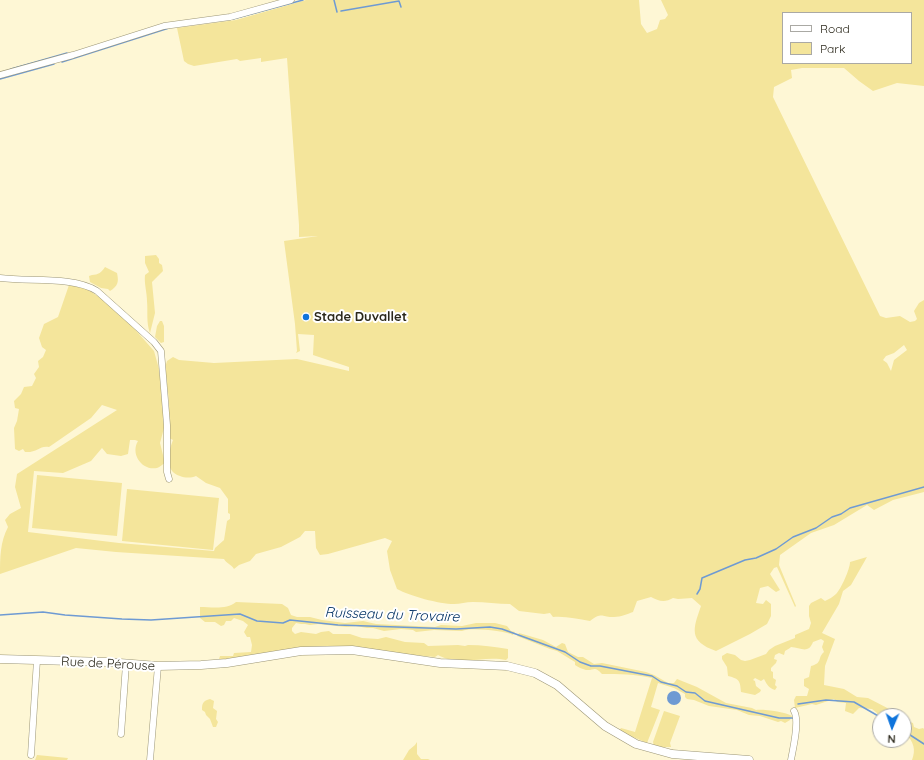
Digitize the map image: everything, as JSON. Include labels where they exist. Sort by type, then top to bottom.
[{"type":"street","points":[[0,75],[73,55],[164,26],[230,17],[291,0]]},
{"type":"street","points":[[0,278],[24,281],[76,283],[91,287],[154,342],[161,351],[167,425],[168,479]]},
{"type":"street","name":"Rue de Pérouse","points":[[0,659],[110,662],[158,666],[216,665],[301,651],[352,650],[440,662],[507,666],[535,673],[552,682],[567,692],[605,726],[636,744],[672,754],[749,760]]},
{"type":"street","points":[[31,754],[37,660]]},
{"type":"street","points":[[121,734],[126,664]]},
{"type":"street","points":[[150,760],[158,666]]},
{"type":"street","points":[[791,760],[796,723],[796,713],[794,711]]},
{"type":"green space","points":[[306,0],[639,0],[641,24],[647,33],[657,29],[660,20],[665,19],[668,15],[661,0],[924,0],[924,86],[897,83],[873,91],[844,68],[802,68],[791,70],[792,78],[774,87],[773,97],[880,316],[886,318],[900,316],[910,322],[915,321],[917,319],[914,311],[919,303],[924,300],[924,492],[893,500],[874,510],[867,505],[834,525],[811,533],[780,555],[779,565],[796,606],[795,607],[777,567],[774,568],[770,574],[780,590],[776,592],[768,586],[760,588],[756,603],[763,604],[766,600],[771,604],[771,616],[767,624],[716,651],[701,643],[697,638],[695,628],[701,606],[692,598],[673,598],[667,601],[662,601],[651,597],[637,601],[633,612],[617,617],[598,616],[590,621],[567,617],[553,617],[550,613],[544,614],[519,611],[510,604],[473,602],[448,604],[409,594],[397,589],[390,570],[387,551],[392,541],[385,538],[320,555],[316,548],[315,531],[305,531],[300,537],[281,547],[256,554],[250,561],[239,565],[234,569],[224,559],[76,548],[0,574],[2,544],[8,527],[5,520],[10,514],[21,508],[15,487],[17,474],[117,410],[102,405],[91,418],[49,447],[43,447],[29,452],[25,452],[23,449],[19,451],[15,449],[14,428],[19,409],[15,408],[14,401],[21,394],[24,387],[32,386],[36,378],[34,374],[39,367],[38,361],[43,357],[46,350],[42,347],[39,338],[44,324],[58,317],[69,285],[87,289],[102,299],[132,326],[154,351],[159,369],[163,409],[164,428],[160,443],[165,463],[157,468],[147,467],[142,464],[135,451],[138,441],[130,440],[128,454],[121,456],[107,454],[102,448],[91,461],[63,473],[34,471],[28,532],[119,543],[214,551],[215,548],[224,540],[227,521],[230,519],[230,514],[228,513],[228,499],[220,488],[206,483],[196,476],[188,478],[175,474],[169,466],[169,456],[173,440],[169,438],[169,401],[165,368],[167,361],[173,357],[179,360],[214,363],[297,359],[349,371],[349,367],[313,355],[314,335],[298,334],[300,351],[296,353],[295,324],[284,241],[318,236],[299,237],[287,58],[261,62],[261,58],[240,61],[237,59],[194,66],[184,61],[177,28],[236,20]],"holes":[[[904,345],[907,350],[894,360],[891,371],[887,363],[883,360],[886,356],[894,353]]]},
{"type":"green space","points":[[156,255],[159,259],[159,263],[162,265],[163,271],[152,282],[155,313],[150,333],[145,278],[145,275],[149,272],[145,263],[145,256]]},
{"type":"green space","points":[[105,267],[117,273],[117,284],[110,291],[90,282],[89,276],[100,273]]},
{"type":"green space","points":[[160,321],[162,321],[164,326],[164,342],[161,343],[155,337],[157,326]]},
{"type":"green space","points":[[37,475],[122,483],[117,536],[32,528]]},
{"type":"green space","points":[[127,489],[219,498],[213,550],[122,541]]},
{"type":"green space","points":[[867,557],[851,585],[843,591],[839,604],[822,633],[835,639],[825,666],[824,685],[844,689],[857,697],[868,698],[887,708],[859,708],[853,714],[845,711],[846,703],[837,702],[834,699],[816,705],[812,704],[795,708],[794,700],[796,696],[807,696],[809,689],[804,686],[804,679],[809,677],[811,666],[819,662],[824,652],[822,647],[824,641],[821,639],[813,642],[809,648],[804,649],[791,647],[785,651],[784,655],[779,653],[775,655],[774,659],[777,660],[771,668],[771,671],[773,672],[773,678],[776,680],[775,685],[777,687],[775,690],[768,686],[764,679],[761,681],[755,678],[753,680],[755,681],[756,686],[761,690],[760,692],[755,695],[741,692],[739,681],[728,676],[727,667],[722,659],[722,656],[727,653],[735,655],[741,660],[750,660],[766,654],[775,646],[795,638],[795,635],[809,629],[811,623],[809,606],[811,603],[821,598],[825,601],[835,595],[845,579],[850,562]]},
{"type":"green space","points":[[236,602],[282,604],[288,608],[291,615],[297,617],[310,617],[345,623],[363,621],[376,624],[435,627],[441,625],[462,626],[476,623],[495,623],[507,626],[511,631],[515,632],[513,635],[480,629],[416,632],[413,630],[401,629],[384,631],[356,626],[346,627],[296,623],[292,628],[292,631],[295,634],[301,632],[316,634],[329,631],[333,634],[350,634],[362,638],[378,639],[386,637],[405,642],[424,643],[428,646],[488,646],[508,649],[508,658],[506,660],[489,659],[463,661],[438,655],[435,657],[392,653],[290,649],[222,660],[219,659],[220,656],[233,656],[234,653],[251,652],[252,645],[250,637],[247,637],[244,632],[248,625],[243,621],[234,618],[231,621],[226,621],[224,625],[221,626],[215,622],[205,622],[200,618],[200,607],[224,607],[232,605]]},
{"type":"green space","points":[[519,633],[543,640],[556,647],[562,643],[565,644],[568,652],[578,657],[583,657],[594,664],[602,663],[646,672],[668,683],[674,683],[677,679],[697,687],[726,703],[756,710],[780,712],[792,716],[790,720],[785,723],[760,716],[749,715],[737,710],[709,706],[687,699],[685,694],[674,688],[658,683],[651,707],[660,710],[647,743],[619,731],[621,728],[635,732],[652,678],[621,674],[602,674],[596,669],[583,669],[575,665],[575,662],[557,651],[517,636]]},
{"type":"green space","points":[[210,699],[214,701],[213,708],[217,711],[216,719],[218,722],[216,727],[213,727],[210,719],[202,710],[203,703]]},
{"type":"green space","points":[[664,711],[680,716],[670,743],[671,747],[654,746],[653,742]]},
{"type":"green space","points":[[912,723],[914,727],[924,729],[924,760],[912,760],[914,753]]},
{"type":"green space","points":[[417,742],[417,754],[421,759],[430,760],[403,760],[409,750]]},
{"type":"green space","points":[[37,755],[68,758],[67,760],[35,760]]},
{"type":"water","points":[[674,691],[679,693],[681,698],[679,703],[674,705],[669,703],[667,698],[669,693]]},
{"type":"waterway","points":[[233,19],[303,0]]},
{"type":"waterway","points":[[334,0],[337,12]]},
{"type":"waterway","points":[[341,11],[399,1],[401,7]]},
{"type":"waterway","points":[[62,62],[169,28]]},
{"type":"waterway","points":[[11,69],[67,53]]},
{"type":"waterway","points":[[0,79],[54,64]]},
{"type":"waterway","points":[[697,594],[700,589],[702,578],[776,549],[793,537],[816,528],[832,517],[841,514],[850,508],[924,487]]},
{"type":"waterway","name":"Ruisseau du Trovaire","points":[[0,615],[43,612],[65,615],[151,620],[240,614],[257,621],[283,623],[290,620],[338,625],[456,629],[490,627],[502,629],[565,652],[580,662],[591,666],[600,666],[652,676],[661,682],[677,686],[686,692],[695,693],[705,701],[779,718],[794,718]]},
{"type":"waterway","name":"Ruisseau du Trovaire","points":[[798,704],[826,700],[854,702],[872,712]]},
{"type":"waterway","name":"Ruisseau du Trovaire","points":[[912,736],[924,744]]},
{"type":"place","name":"Stade Duvallet","points":[[306,317]]}]
